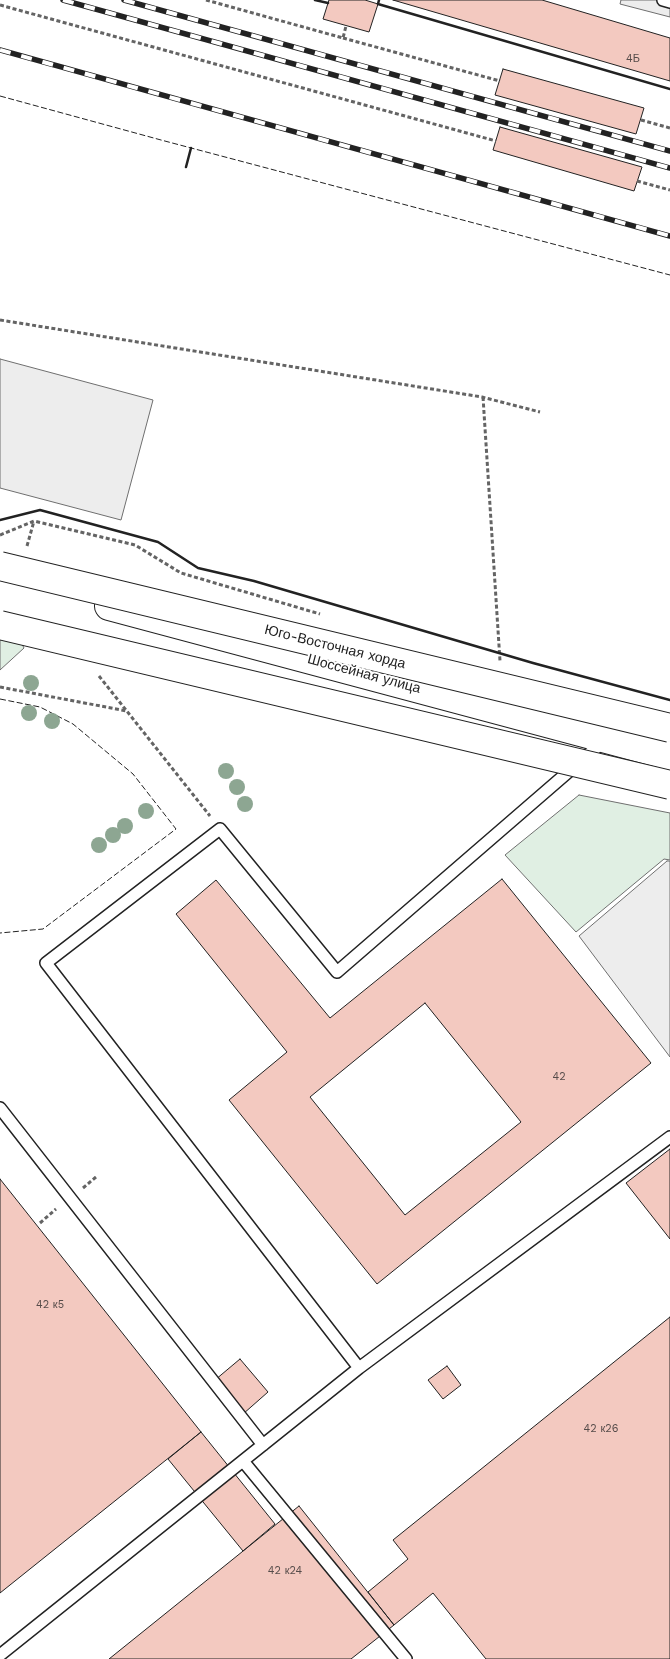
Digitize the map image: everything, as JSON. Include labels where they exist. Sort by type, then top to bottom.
[{"type":"main road","name":"Юго-Восточная хорда","points":[[0,566],[670,728]]},
{"type":"main road","name":"Шоссейная улица","points":[[0,577],[670,756]]},
{"type":"main road","points":[[0,625],[670,785]]},
{"type":"lane","points":[[663,0],[670,2]]},
{"type":"lane","points":[[359,1368],[46,963],[220,829],[337,972],[606,738]]},
{"type":"lane","points":[[0,1108],[263,1445]]},
{"type":"lane","points":[[0,1655],[359,1368],[670,1137]]},
{"type":"lane","points":[[243,1461],[406,1659]]},
{"type":"path","points":[[206,0],[500,81]]},
{"type":"path","points":[[0,5],[496,142]]},
{"type":"path","points":[[343,38],[346,26]]},
{"type":"path","points":[[641,120],[670,128]]},
{"type":"path","points":[[637,181],[670,190]]},
{"type":"path","points":[[0,320],[482,397],[540,412]]},
{"type":"path","points":[[482,397],[501,669]]},
{"type":"path","points":[[0,535],[34,520],[135,545],[181,573],[329,617]]},
{"type":"path","points":[[94,669],[220,829]]},
{"type":"path","points":[[0,687],[128,711]]},
{"type":"green space","points":[[0,637],[22,644],[24,648],[0,670]]},
{"type":"green space","points":[[579,795],[670,813],[670,860],[664,859],[576,932],[505,855]]},
{"type":"shaded area","points":[[621,0],[670,0],[670,17],[620,4]]},
{"type":"shaded area","points":[[0,359],[153,400],[121,520],[0,488]]},
{"type":"shaded area","points":[[667,861],[670,861],[670,1057],[579,936]]},
{"type":"building","points":[[329,0],[365,0],[378,4],[369,32],[323,19]]},
{"type":"building","points":[[393,0],[542,0],[670,38],[670,81]]},
{"type":"building","points":[[503,69],[644,108],[636,134],[495,95]]},
{"type":"building","points":[[500,127],[642,167],[634,191],[493,150]]},
{"type":"building","points":[[502,879],[651,1063],[377,1284],[229,1100],[287,1052],[176,914],[216,880],[330,1018]],"holes":[[[425,1003],[521,1122],[405,1215],[310,1097]]]},
{"type":"building","points":[[670,1149],[670,1239],[626,1183]]},
{"type":"building","points":[[0,1179],[201,1432],[0,1593]]},
{"type":"building","points":[[670,1317],[670,1659],[486,1659],[433,1593],[394,1625],[368,1592],[408,1559],[393,1540]]},
{"type":"building","points":[[240,1359],[268,1392],[243,1414],[215,1380]]},
{"type":"building","points":[[447,1366],[461,1385],[443,1399],[428,1380]]},
{"type":"building","points":[[201,1432],[275,1524],[243,1551],[168,1459]]},
{"type":"building","points":[[299,1506],[394,1625],[351,1659],[109,1659]]},
{"type":"railway","points":[[63,0],[670,168]]},
{"type":"railway","points":[[124,0],[670,151]]},
{"type":"railway","points":[[0,50],[670,236]]},
{"type":"fence","points":[[0,96],[670,275]]},
{"type":"fence","points":[[0,699],[40,707],[73,724],[133,774],[176,829],[43,929],[0,933]]},
{"type":"wall","points":[[315,0],[328,3]]},
{"type":"wall","points":[[379,0],[378,4],[670,89]]},
{"type":"wall","points":[[186,167],[191,148]]},
{"type":"wall","points":[[0,520],[40,510],[158,542],[198,568],[254,581],[533,663],[670,700]]}]
